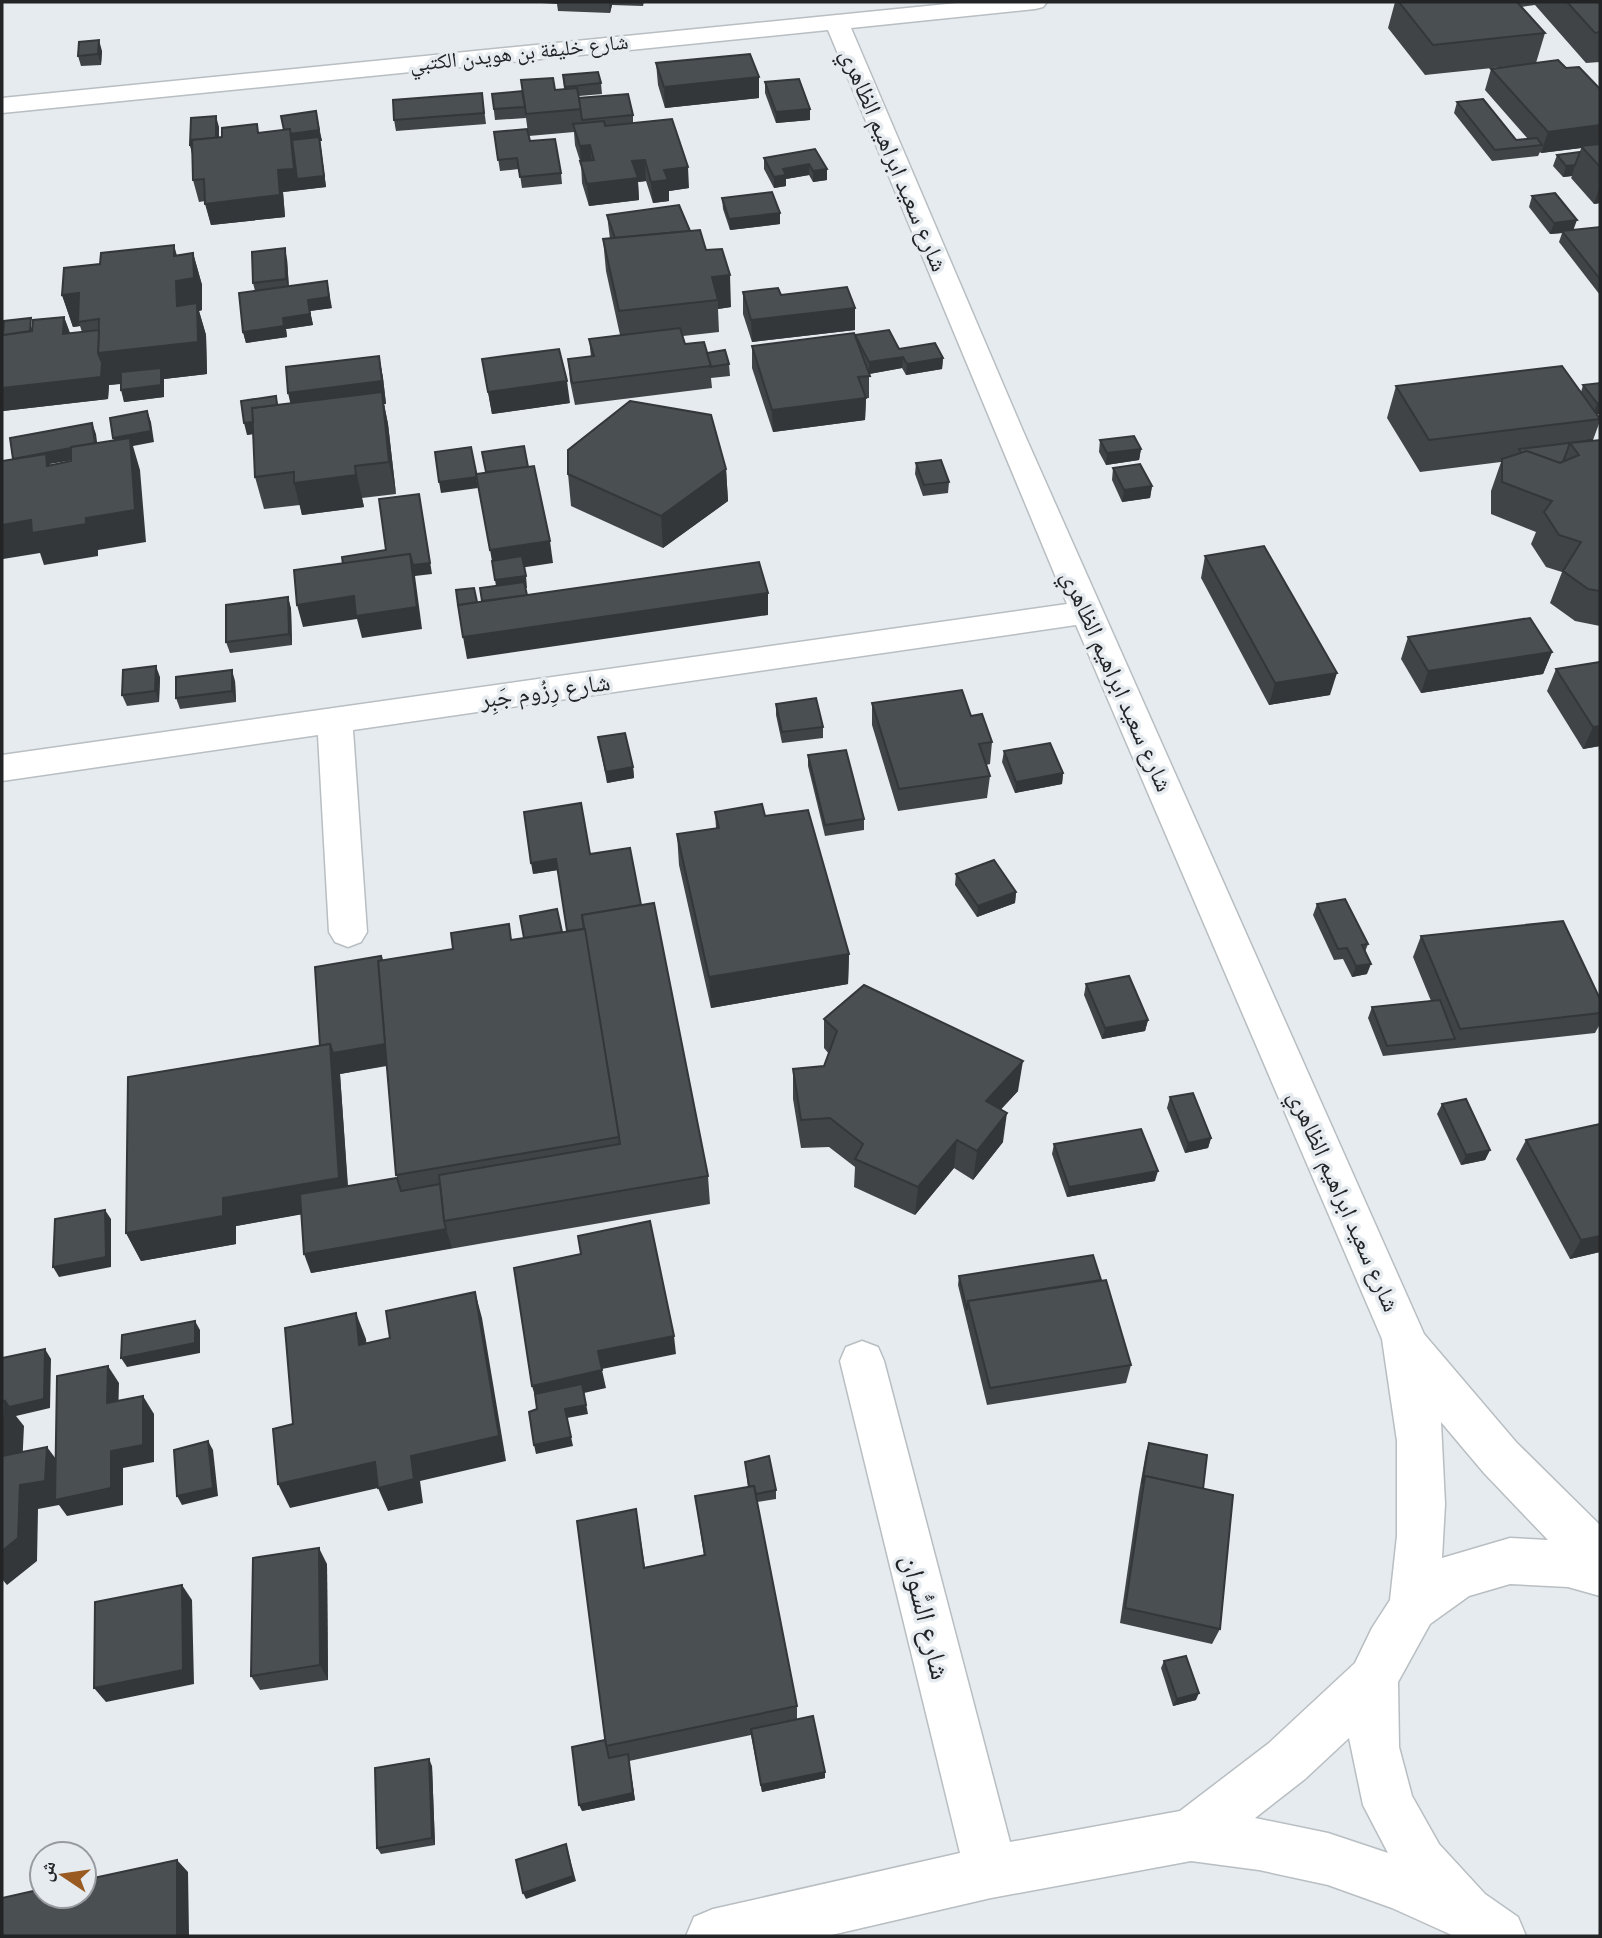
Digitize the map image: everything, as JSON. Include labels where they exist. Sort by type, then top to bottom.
[{"type":"street","name":"شارع خليفة بن هويدن الكتبي","points":[[2,106],[1035,2]]},
{"type":"street","name":"شارع سعيد ابراهيم الظاهري","points":[[835,21],[1087,612],[1404,1339],[1417,1403],[1424,1469],[1422,1538],[1413,1606]]},
{"type":"street","name":"شارع رِزُوم جَبِر","points":[[2,768],[1087,612]]},
{"type":"street","points":[[335,721],[348,932]]},
{"type":"street","name":"شارع سعيد ابراهيم الظاهري","points":[[1404,1339],[1449,1400],[1503,1462],[1600,1556]]},
{"type":"street","name":"شارع السُّوان","points":[[862,1361],[991,1872]]},
{"type":"street","points":[[1191,1835],[1287,1761],[1373,1681],[1389,1645],[1413,1606],[1457,1576],[1510,1561],[1568,1564],[1600,1573]]},
{"type":"street","points":[[1373,1681],[1374,1747],[1389,1805],[1421,1862],[1483,1924]]},
{"type":"street","points":[[713,1936],[991,1872],[1191,1835],[1259,1844],[1328,1859],[1397,1883],[1483,1924]]},
{"type":"building","points":[[1399,2],[1517,2],[1545,33],[1433,45]]},
{"type":"building","points":[[1567,2],[1600,2],[1600,32],[1595,33]]},
{"type":"building","points":[[99,40],[98,54],[78,56],[79,42]]},
{"type":"building","points":[[750,54],[759,77],[664,87],[656,63]]},
{"type":"building","points":[[1558,60],[1566,68],[1579,67],[1600,89],[1600,125],[1548,132],[1491,69]]},
{"type":"building","points":[[598,72],[601,83],[565,87],[563,75]]},
{"type":"building","points":[[553,78],[555,90],[577,88],[581,109],[526,114],[521,80]]},
{"type":"building","points":[[799,79],[810,109],[776,112],[765,82]]},
{"type":"building","points":[[522,91],[525,107],[494,109],[492,94]]},
{"type":"building","points":[[482,93],[484,113],[394,120],[393,100]]},
{"type":"building","points":[[628,94],[633,115],[582,120],[579,98]]},
{"type":"building","points":[[1483,99],[1516,140],[1537,138],[1542,145],[1495,150],[1457,102]]},
{"type":"building","points":[[316,111],[319,130],[290,134],[290,129],[284,130],[281,116]]},
{"type":"building","points":[[216,116],[216,138],[192,140],[190,145],[191,118]]},
{"type":"building","points":[[672,119],[688,167],[664,170],[668,180],[651,182],[645,160],[632,161],[638,178],[587,184],[580,161],[594,160],[590,145],[580,146],[573,124],[604,121],[605,126]]},
{"type":"building","points":[[257,124],[258,133],[290,129],[294,169],[278,170],[280,195],[205,204],[204,179],[193,180],[192,140],[222,137],[222,128]]},
{"type":"building","points":[[527,129],[530,141],[555,139],[561,173],[520,177],[517,158],[498,160],[494,132]]},
{"type":"building","points":[[319,137],[324,176],[297,179],[292,140]]},
{"type":"building","points":[[1600,144],[1600,167],[1581,146]]},
{"type":"building","points":[[815,149],[827,169],[813,171],[809,164],[783,169],[786,175],[774,177],[764,158]]},
{"type":"building","points":[[1580,152],[1575,165],[1566,166],[1557,155]]},
{"type":"building","points":[[772,192],[780,213],[729,219],[722,198]]},
{"type":"building","points":[[1555,193],[1577,220],[1554,223],[1532,196]]},
{"type":"building","points":[[679,205],[690,231],[615,238],[607,215]]},
{"type":"building","points":[[1600,227],[1600,279],[1562,231]]},
{"type":"building","points":[[700,230],[706,250],[722,249],[730,275],[712,277],[718,300],[619,311],[603,239]]},
{"type":"building","points":[[174,245],[174,256],[193,253],[194,278],[176,281],[177,306],[197,303],[198,342],[98,353],[99,319],[78,322],[79,293],[62,295],[64,268],[100,264],[101,253]]},
{"type":"building","points":[[285,248],[286,279],[253,283],[252,252]]},
{"type":"building","points":[[327,281],[329,297],[308,300],[310,314],[283,318],[284,326],[243,332],[239,293]]},
{"type":"building","points":[[847,287],[855,308],[751,320],[743,292],[778,288],[781,295]]},
{"type":"building","points":[[64,317],[63,334],[99,330],[101,377],[2,388],[2,335],[32,331],[33,320]]},
{"type":"building","points":[[31,318],[30,331],[3,335],[4,321]]},
{"type":"building","points":[[680,328],[685,344],[704,342],[711,366],[572,383],[568,359],[594,356],[589,339]]},
{"type":"building","points":[[889,330],[899,349],[935,343],[943,358],[907,364],[903,357],[869,362],[855,335]]},
{"type":"building","points":[[854,333],[870,376],[858,377],[866,398],[772,410],[752,346]]},
{"type":"building","points":[[559,349],[567,381],[488,392],[482,359]]},
{"type":"building","points":[[725,350],[729,364],[709,367],[711,366],[707,353]]},
{"type":"building","points":[[379,356],[382,381],[288,393],[286,367]]},
{"type":"building","points":[[1562,366],[1600,419],[1429,440],[1396,386]]},
{"type":"building","points":[[161,368],[161,385],[121,390],[121,372]]},
{"type":"building","points":[[1600,383],[1600,403],[1597,403],[1583,385]]},
{"type":"building","points":[[382,392],[389,462],[355,466],[356,475],[294,483],[294,472],[255,477],[252,408]]},
{"type":"building","points":[[276,396],[277,405],[252,408],[253,422],[244,423],[241,401]]},
{"type":"building","points":[[630,401],[711,415],[726,469],[661,516],[568,474],[568,450]]},
{"type":"building","points":[[147,411],[151,431],[113,438],[110,418]]},
{"type":"building","points":[[92,423],[95,443],[13,459],[10,438]]},
{"type":"building","points":[[1134,436],[1141,449],[1107,453],[1100,440]]},
{"type":"building","points":[[130,438],[135,510],[86,518],[86,524],[32,533],[31,520],[2,525],[2,461],[46,454],[47,466],[71,461],[71,447]]},
{"type":"building","points":[[1593,440],[1570,443],[1563,462],[1559,463],[1527,451],[1521,453],[1519,449]]},
{"type":"building","points":[[1600,440],[1600,591],[1588,589],[1563,571],[1581,542],[1559,535],[1544,512],[1552,501],[1502,482],[1502,459],[1527,451],[1560,463],[1579,455],[1570,443]]},
{"type":"building","points":[[524,446],[528,467],[486,472],[482,452]]},
{"type":"building","points":[[471,447],[477,477],[439,482],[435,452]]},
{"type":"building","points":[[941,460],[949,482],[924,485],[916,463]]},
{"type":"building","points":[[1140,464],[1152,486],[1124,490],[1113,468]]},
{"type":"building","points":[[534,466],[550,541],[490,550],[476,474]]},
{"type":"building","points":[[419,494],[430,563],[413,565],[410,554],[343,564],[342,557],[386,550],[379,499]]},
{"type":"building","points":[[1264,546],[1337,673],[1275,683],[1205,556]]},
{"type":"building","points":[[410,554],[417,607],[356,616],[354,596],[297,605],[294,570]]},
{"type":"building","points":[[522,556],[526,576],[495,580],[492,561]]},
{"type":"building","points":[[759,562],[768,593],[463,637],[458,605]]},
{"type":"building","points":[[524,582],[527,595],[482,601],[480,588]]},
{"type":"building","points":[[474,588],[477,602],[458,605],[456,590]]},
{"type":"building","points":[[288,597],[289,634],[226,642],[226,605]]},
{"type":"building","points":[[1530,618],[1552,652],[1428,671],[1408,637]]},
{"type":"building","points":[[1600,662],[1600,726],[1593,727],[1556,669]]},
{"type":"building","points":[[156,666],[155,691],[122,695],[123,670]]},
{"type":"building","points":[[232,670],[232,691],[176,698],[176,677]]},
{"type":"building","points":[[962,690],[971,716],[982,714],[992,742],[979,744],[990,776],[899,789],[872,703]]},
{"type":"building","points":[[816,698],[823,727],[782,732],[776,704]]},
{"type":"building","points":[[625,733],[633,767],[606,772],[598,737]]},
{"type":"building","points":[[1050,743],[1063,773],[1016,782],[1004,751]]},
{"type":"building","points":[[846,750],[864,819],[825,825],[808,755]]},
{"type":"building","points":[[581,803],[590,854],[630,848],[641,905],[582,915],[584,929],[567,931],[556,859],[531,863],[524,812]]},
{"type":"building","points":[[762,804],[765,816],[808,810],[849,954],[709,977],[677,834],[719,828],[715,812]]},
{"type":"building","points":[[994,860],[1016,892],[978,906],[956,874]]},
{"type":"building","points":[[1345,899],[1368,944],[1362,945],[1371,964],[1356,966],[1347,948],[1338,949],[1317,904]]},
{"type":"building","points":[[654,903],[708,1176],[444,1221],[439,1175],[620,1144],[582,915]]},
{"type":"building","points":[[557,909],[562,932],[524,938],[520,916]]},
{"type":"building","points":[[1563,921],[1600,999],[1600,1013],[1460,1029],[1421,936]]},
{"type":"building","points":[[509,924],[511,940],[585,929],[619,1137],[396,1175],[378,961],[453,949],[451,933]]},
{"type":"building","points":[[381,956],[382,960],[378,961],[385,1044],[333,1053],[330,1044],[320,1046],[315,967]]},
{"type":"building","points":[[1129,976],[1148,1020],[1105,1028],[1086,984]]},
{"type":"building","points":[[864,985],[1023,1061],[986,1101],[1007,1113],[977,1151],[957,1140],[918,1187],[855,1159],[863,1144],[830,1118],[801,1120],[793,1069],[824,1066],[837,1031],[824,1019]]},
{"type":"building","points":[[1440,1000],[1455,1039],[1387,1046],[1372,1007]]},
{"type":"building","points":[[330,1044],[339,1178],[223,1198],[223,1216],[126,1233],[128,1077]]},
{"type":"building","points":[[1193,1093],[1211,1138],[1188,1143],[1170,1097]]},
{"type":"building","points":[[1466,1099],[1490,1150],[1466,1155],[1442,1104]]},
{"type":"building","points":[[1600,1124],[1600,1236],[1581,1240],[1526,1140]]},
{"type":"building","points":[[1141,1129],[1158,1171],[1069,1187],[1054,1144]]},
{"type":"building","points":[[397,1178],[401,1191],[440,1184],[446,1229],[304,1254],[300,1194]]},
{"type":"building","points":[[105,1210],[106,1257],[53,1267],[55,1219]]},
{"type":"building","points":[[650,1221],[674,1336],[598,1351],[602,1370],[532,1386],[514,1268],[581,1254],[578,1236]]},
{"type":"building","points":[[1093,1255],[1101,1280],[968,1301],[967,1310],[959,1276]]},
{"type":"building","points":[[1106,1280],[1131,1365],[990,1388],[968,1301]]},
{"type":"building","points":[[475,1292],[499,1436],[411,1456],[414,1479],[378,1488],[375,1462],[278,1484],[273,1429],[293,1424],[285,1328],[356,1313],[359,1345],[390,1338],[386,1311]]},
{"type":"building","points":[[195,1321],[195,1343],[121,1358],[122,1335]]},
{"type":"building","points":[[45,1349],[44,1399],[9,1407],[5,1401],[2,1402],[2,1358]]},
{"type":"building","points":[[108,1366],[107,1403],[143,1396],[143,1445],[111,1451],[111,1488],[55,1500],[57,1376]]},
{"type":"building","points":[[582,1384],[586,1405],[565,1409],[571,1437],[534,1445],[529,1412],[537,1409],[535,1394]]},
{"type":"building","points":[[5,1401],[3,1443],[2,1443],[2,1402]]},
{"type":"building","points":[[208,1441],[213,1488],[177,1496],[174,1450]]},
{"type":"building","points":[[1149,1443],[1207,1455],[1203,1489],[1145,1476],[1142,1484]]},
{"type":"building","points":[[47,1447],[45,1481],[20,1485],[18,1538],[2,1551],[2,1456]]},
{"type":"building","points":[[769,1456],[776,1490],[756,1494],[754,1486],[749,1486],[745,1462]]},
{"type":"building","points":[[1145,1476],[1233,1495],[1220,1629],[1125,1608]]},
{"type":"building","points":[[754,1486],[797,1706],[606,1746],[577,1521],[636,1509],[644,1568],[705,1555],[695,1496]]},
{"type":"building","points":[[319,1548],[320,1665],[251,1676],[253,1558]]},
{"type":"building","points":[[182,1585],[183,1670],[94,1688],[95,1602]]},
{"type":"building","points":[[1186,1656],[1199,1693],[1177,1699],[1164,1661]]},
{"type":"building","points":[[813,1716],[825,1772],[761,1785],[751,1729]]},
{"type":"building","points":[[605,1740],[609,1758],[628,1754],[633,1793],[579,1805],[572,1747]]},
{"type":"building","points":[[429,1759],[432,1838],[377,1848],[375,1768]]},
{"type":"building","points":[[566,1844],[573,1876],[523,1893],[516,1860]]},
{"type":"building","points":[[177,1860],[177,1936],[2,1936],[2,1898],[28,1892],[28,1910],[98,1910],[98,1877]]}]
